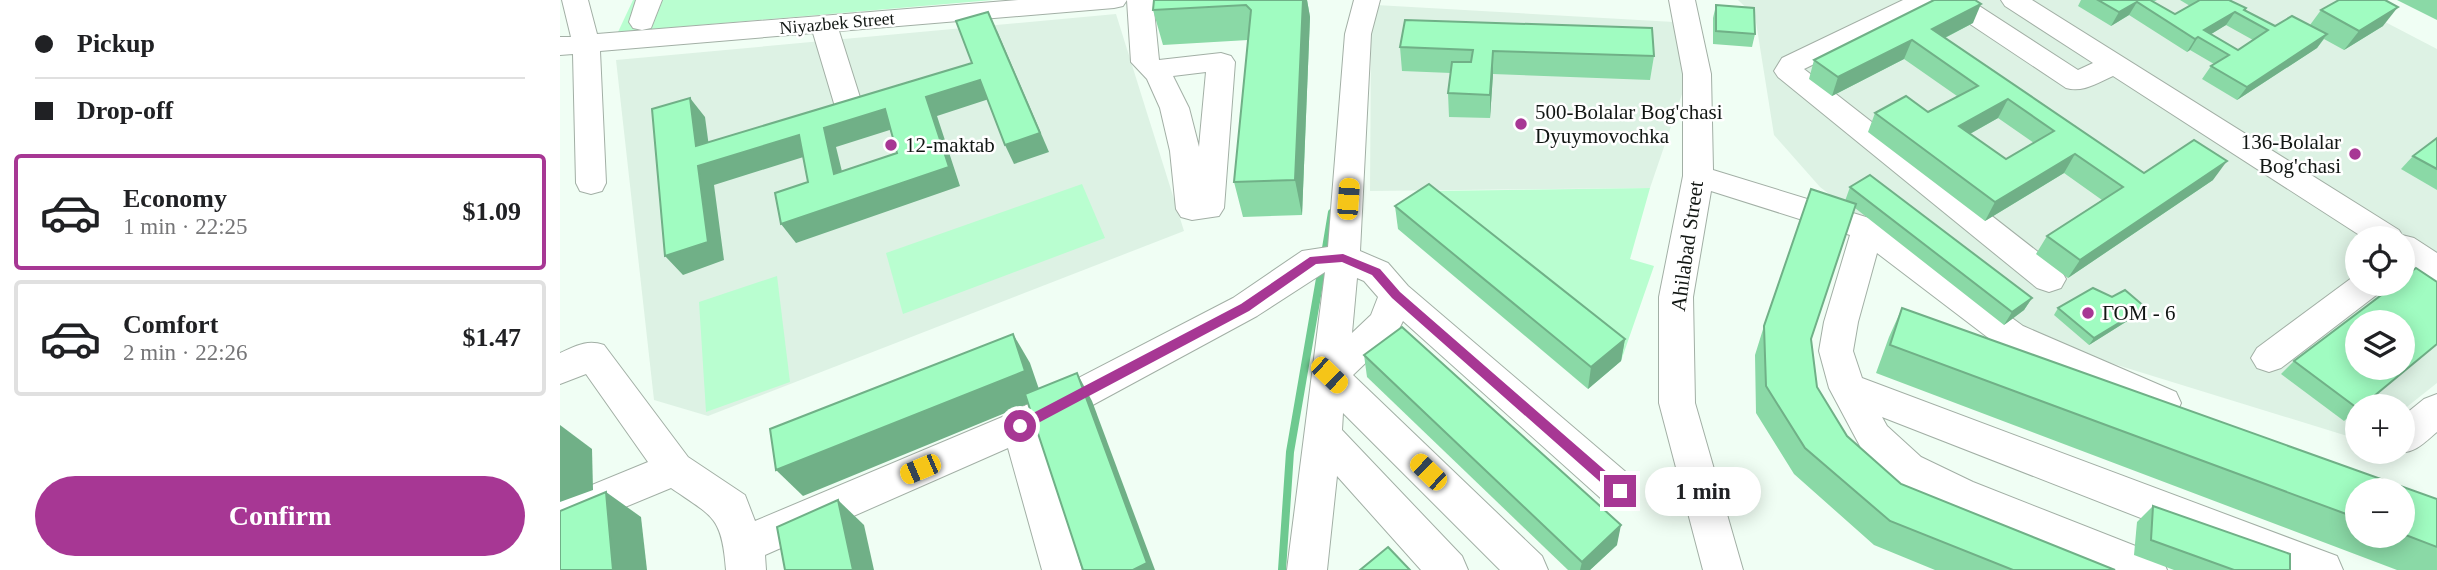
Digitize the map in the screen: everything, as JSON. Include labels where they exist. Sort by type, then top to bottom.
[{"type":"street","points":[[575,0],[573,45],[591,183]]},
{"type":"street","name":"Niyazbek Street","points":[[573,45],[1114,0]]},
{"type":"street","points":[[1140,0],[1145,62],[1156,69],[1166,86],[1182,135],[1192,209],[1208,208],[1221,62],[1156,69]]},
{"type":"street","points":[[1307,570],[1343,258],[1358,34],[1367,0]]},
{"type":"street","points":[[1661,0],[1682,0]]},
{"type":"street","name":"Ahilabad Street","points":[[1682,0],[1697,74],[1698,176],[1676,297],[1677,403],[1713,564]]},
{"type":"street","points":[[1924,0],[1792,64],[1788,71],[2049,279]]},
{"type":"street","points":[[1952,0],[2076,82],[2114,64]]},
{"type":"street","points":[[2014,0],[2373,226]]},
{"type":"street","points":[[824,24],[850,110]]},
{"type":"street","points":[[1698,176],[1868,229],[2011,336],[2137,394],[2197,416]]},
{"type":"street","points":[[1868,229],[1841,322],[1836,351],[1847,388],[1874,437],[1908,469],[1959,494],[2147,570]]},
{"type":"street","points":[[560,369],[592,355],[675,469],[731,508],[745,557],[1020,426],[1245,307],[1314,260],[1343,258],[1376,272],[1396,295],[1620,491]]},
{"type":"street","points":[[1329,375],[1385,323],[1396,295]]},
{"type":"street","points":[[2269,358],[2351,296]]},
{"type":"street","points":[[1329,375],[1528,570]]},
{"type":"street","points":[[1847,388],[2323,570]]},
{"type":"street","points":[[2415,428],[2437,410]]},
{"type":"street","points":[[1020,426],[1062,570]]},
{"type":"street","points":[[1322,434],[1448,570]]},
{"type":"street","points":[[560,516],[675,469]]},
{"type":"shaded area","points":[[1738,0],[2004,0],[2349,226],[2345,226],[2345,296],[2415,296],[2415,269],[2437,283],[2437,383],[2415,400],[2415,394],[2345,394],[2345,435],[2010,332],[1820,187],[1774,135],[1755,16]]},
{"type":"shaded area","name":"136-Bolalar Bog'chasi","points":[[2031,0],[2343,0],[2437,49],[2437,259],[2415,245],[2415,226],[2385,226]]},
{"type":"shaded area","name":"500-Bolalar Bog'chasi Dyuymovochka","points":[[1376,5],[1674,22],[1694,59],[1650,188],[1370,191],[1371,36]]},
{"type":"shaded area","name":"12-maktab","points":[[1116,14],[1184,231],[708,416],[654,400],[616,60]]},
{"type":"green space","points":[[633,0],[993,0],[618,32]]},
{"type":"green space","points":[[1082,184],[1105,238],[903,314],[886,253]]},
{"type":"green space","points":[[1650,188],[1630,259],[1654,266],[1621,361],[1431,207],[1430,191]]},
{"type":"green space","points":[[777,276],[790,382],[706,412],[699,302]]},
{"type":"building","points":[[1154,0],[1303,0],[1295,180],[1234,182],[1251,10],[1246,5],[1153,10]]},
{"type":"building","points":[[1934,0],[1975,0],[1981,4],[1932,29],[2144,173],[2194,140],[2227,161],[2080,260],[2047,236],[2123,187],[2075,154],[1995,202],[1875,113],[1906,96],[1928,112],[1978,86],[1912,40],[1838,77],[1814,60]],"holes":[[[2008,99],[2054,131],[2006,159],[1959,126]]]},
{"type":"building","points":[[2098,0],[2150,0],[2175,14],[2200,0],[2229,0],[2275,26],[2292,16],[2327,34],[2247,87],[2211,66],[2229,55],[2198,37],[2195,39],[2137,2],[2119,12]],"holes":[[[2235,12],[2268,30],[2238,50],[2204,30]]]},
{"type":"building","points":[[2339,0],[2385,0],[2398,7],[2359,31],[2321,10]]},
{"type":"building","points":[[1716,5],[1754,8],[1755,34],[1716,31]]},
{"type":"building","points":[[988,12],[1040,133],[1005,145],[980,80],[926,97],[949,167],[781,224],[775,193],[808,182],[799,135],[698,166],[708,242],[665,256],[652,109],[690,98],[696,146],[972,63],[956,21]],"holes":[[[885,109],[897,153],[834,174],[824,128]]]},
{"type":"building","points":[[1405,20],[1652,28],[1654,56],[1493,51],[1490,95],[1448,93],[1452,62],[1471,62],[1473,50],[1400,47]]},
{"type":"building","points":[[2437,138],[2437,169],[2413,156]]},
{"type":"building","points":[[1870,175],[2032,298],[2012,312],[1850,187]]},
{"type":"building","points":[[1429,184],[1625,339],[1591,367],[1395,206]]},
{"type":"building","points":[[1811,189],[1856,204],[1811,339],[1817,387],[1847,436],[1901,484],[2115,570],[2013,570],[1890,521],[1805,448],[1766,386],[1764,326]]},
{"type":"building","points":[[2416,268],[2437,282],[2437,344],[2415,362],[2415,310],[2362,310],[2380,296],[2415,296]]},
{"type":"building","points":[[2093,288],[2112,297],[2125,290],[2145,307],[2094,338],[2058,308]]},
{"type":"building","points":[[1902,308],[2378,478],[2345,478],[2345,514],[1890,345]]},
{"type":"building","points":[[2345,322],[2345,380],[2393,380],[2377,394],[2345,394],[2345,399],[2294,361]]},
{"type":"building","points":[[1402,327],[1621,525],[1582,562],[1364,355]]},
{"type":"building","points":[[1013,334],[1025,371],[776,470],[770,429]]},
{"type":"building","points":[[1077,373],[1147,563],[1133,570],[1083,570],[1025,394]]},
{"type":"building","points":[[2415,491],[2437,499],[2437,547],[2415,539]]},
{"type":"building","points":[[606,492],[613,570],[560,570],[560,511]]},
{"type":"building","points":[[838,500],[853,570],[785,570],[777,527]]},
{"type":"building","points":[[2153,506],[2290,554],[2290,570],[2234,570],[2151,540]]},
{"type":"building","points":[[1388,547],[1410,570],[1360,570]]},
{"type":"waterway","points":[[1324,254],[1331,212]]},
{"type":"waterway","points":[[1324,256],[1325,252]]},
{"type":"waterway","points":[[1282,570],[1290,452],[1322,267]]},
{"type":"place","name":"500-Bolalar Bog'chasi Dyuymovochka","points":[[1521,124]]},
{"type":"place","name":"12-maktab","points":[[891,145]]},
{"type":"place","name":"136-Bolalar Bog'chasi","points":[[2355,154]]},
{"type":"place","name":"ГОМ - 6","points":[[2088,313]]},
{"type":"route","points":[[1020,426],[1245,307],[1314,260],[1343,258],[1376,272],[1396,295],[1620,491]]}]
